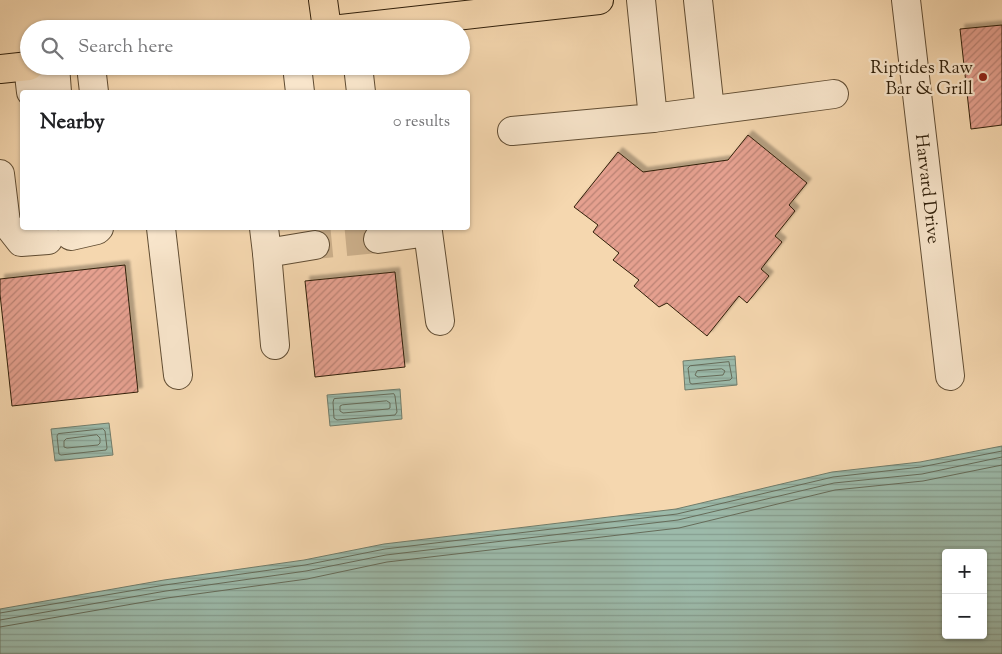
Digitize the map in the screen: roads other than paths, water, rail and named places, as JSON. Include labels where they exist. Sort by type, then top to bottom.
[{"type":"main road","points":[[323,0],[326,20]]},
{"type":"main road","points":[[421,20],[599,0]]},
{"type":"main road","points":[[0,69],[20,67]]},
{"type":"street","points":[[641,0],[653,118]]},
{"type":"street","points":[[698,0],[710,110]]},
{"type":"street","name":"Harvard Drive","points":[[906,0],[950,376]]},
{"type":"street","points":[[29,75],[31,90]]},
{"type":"street","points":[[56,75],[57,90]]},
{"type":"street","points":[[92,75],[94,90]]},
{"type":"street","points":[[298,75],[300,90]]},
{"type":"street","points":[[359,75],[360,90]]},
{"type":"street","points":[[512,131],[653,118],[834,94]]},
{"type":"street","points":[[0,174],[9,236],[59,238],[96,230]]},
{"type":"street","points":[[161,230],[178,375]]},
{"type":"street","points":[[378,239],[428,230],[440,321]]},
{"type":"street","points":[[275,345],[265,240],[314,236]]},
{"type":"water","points":[[735,356],[737,385],[685,390],[683,361]]},
{"type":"water","points":[[400,389],[402,419],[330,426],[327,395]]},
{"type":"water","points":[[109,423],[113,455],[55,461],[51,429]]},
{"type":"water","points":[[1002,446],[1002,654],[0,654],[0,609],[164,580],[304,560],[384,544],[676,509],[832,472],[920,462]]},
{"type":"tunnel","points":[[315,234],[315,245],[378,239],[376,230]]},
{"type":"place","name":"Riptides Raw Bar & Grill","points":[[983,77]]}]
